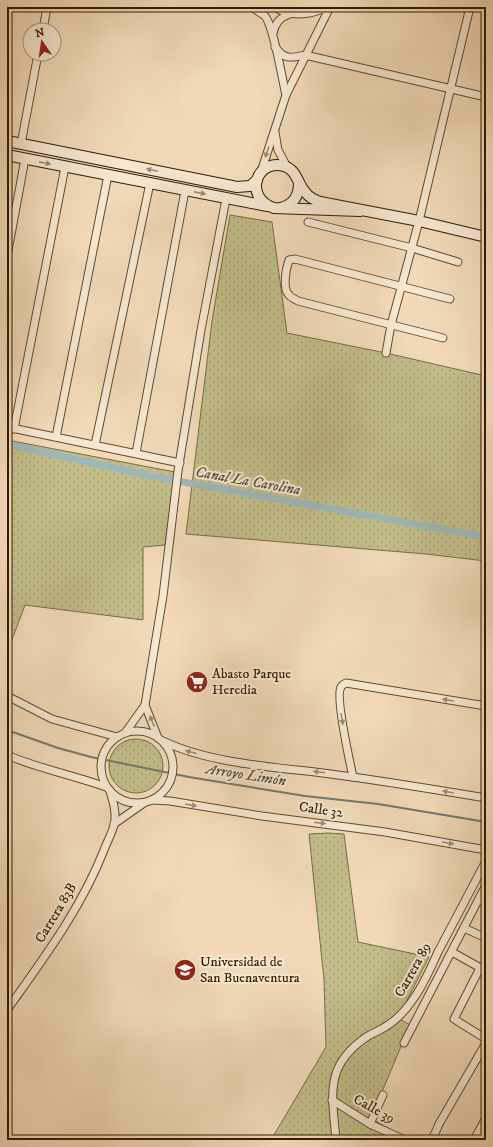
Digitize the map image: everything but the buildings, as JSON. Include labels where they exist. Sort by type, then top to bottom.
[{"type":"street","points":[[44,22],[47,7]]},
{"type":"street","points":[[252,7],[264,16],[269,24],[273,35],[286,95]]},
{"type":"street","points":[[274,7],[290,14],[311,14],[329,7]]},
{"type":"street","points":[[267,206],[257,195],[256,187],[259,176],[275,132],[286,95],[329,7]]},
{"type":"street","points":[[386,352],[391,325],[419,221],[470,7]]},
{"type":"street","points":[[273,35],[274,26],[280,19],[290,14]]},
{"type":"street","points":[[275,47],[280,53],[289,58],[305,55],[486,97]]},
{"type":"street","points":[[21,144],[36,62]]},
{"type":"street","points":[[275,132],[278,150],[287,167]]},
{"type":"street","points":[[7,141],[237,187],[250,186],[266,168],[280,165],[287,167],[292,171],[305,192],[312,199],[320,202],[360,211],[419,221],[486,237]]},
{"type":"street","points":[[7,155],[274,208],[360,211]]},
{"type":"street","points":[[7,256],[25,159]]},
{"type":"street","points":[[65,167],[10,428],[136,453],[179,467]]},
{"type":"street","points":[[56,437],[108,175]]},
{"type":"street","points":[[95,445],[150,183]]},
{"type":"street","points":[[281,208],[293,202],[299,190],[299,183]]},
{"type":"street","points":[[136,453],[186,190]]},
{"type":"street","points":[[125,733],[145,705],[163,596],[179,467],[201,330],[226,199]]},
{"type":"street","points":[[308,222],[412,248],[458,262]]},
{"type":"street","points":[[443,338],[298,300],[289,296],[286,290],[285,272],[288,260],[295,259],[450,299]]},
{"type":"street","points":[[353,777],[341,709],[340,692],[341,687],[346,683],[486,706]]},
{"type":"street","points":[[7,696],[52,719],[117,737]]},
{"type":"street","points":[[114,824],[144,803],[162,794],[169,786],[173,772],[174,764],[170,752],[161,740],[145,705]]},
{"type":"street","points":[[144,803],[134,804],[117,798],[108,789],[102,776],[101,767],[105,750],[117,737],[134,731],[142,731],[151,734],[178,749],[242,763],[397,783],[486,798]]},
{"type":"street","points":[[7,755],[54,772],[86,780],[108,789]]},
{"type":"street","name":"Carrera 83B","points":[[7,1010],[53,946],[77,907],[96,870],[114,824],[114,809],[108,789]]},
{"type":"street","name":"Calle 32","points":[[152,800],[170,801],[262,816],[385,832],[486,850]]},
{"type":"street","name":"Carrera 89","points":[[336,1140],[332,1088],[341,1062],[350,1049],[369,1035],[384,1028],[398,1018],[415,997],[486,861]]},
{"type":"street","points":[[404,1044],[486,885]]},
{"type":"street","points":[[479,899],[486,903]]},
{"type":"street","points":[[464,928],[486,938]]},
{"type":"street","points":[[452,952],[483,970],[454,1019],[486,1039]]},
{"type":"street","points":[[432,1140],[439,1124],[486,1043]]},
{"type":"street","points":[[370,1124],[382,1095]]},
{"type":"street","name":"Calle 39","points":[[332,1100],[370,1124],[405,1140]]},
{"type":"street","points":[[474,1140],[486,1118]]},
{"type":"shaded area","points":[[230,215],[272,222],[287,333],[386,353],[486,376],[486,561],[426,554],[186,534],[212,321]]},
{"type":"shaded area","points":[[7,440],[175,472],[165,545],[143,547],[143,620],[25,605],[7,653]]},
{"type":"shaded area","points":[[131,739],[141,739],[151,743],[159,751],[163,761],[163,771],[159,781],[151,789],[141,793],[131,793],[121,789],[113,781],[109,771],[109,761],[113,751],[121,743]]},
{"type":"shaded area","points":[[309,834],[344,834],[358,942],[429,957],[398,1018],[410,1025],[371,1118],[407,1140],[271,1140],[326,1047],[324,980]]},
{"type":"waterway","name":"Canal La Carolina","points":[[7,444],[155,477],[486,537]]},
{"type":"waterway","name":"Arroyo Limón","points":[[7,730],[58,748],[91,757],[189,777],[305,796],[378,804],[486,822]]},
{"type":"place","name":"Abasto Parque Heredia","points":[[197,682]]},
{"type":"place","name":"Universidad de San Buenaventura","points":[[185,970]]}]
